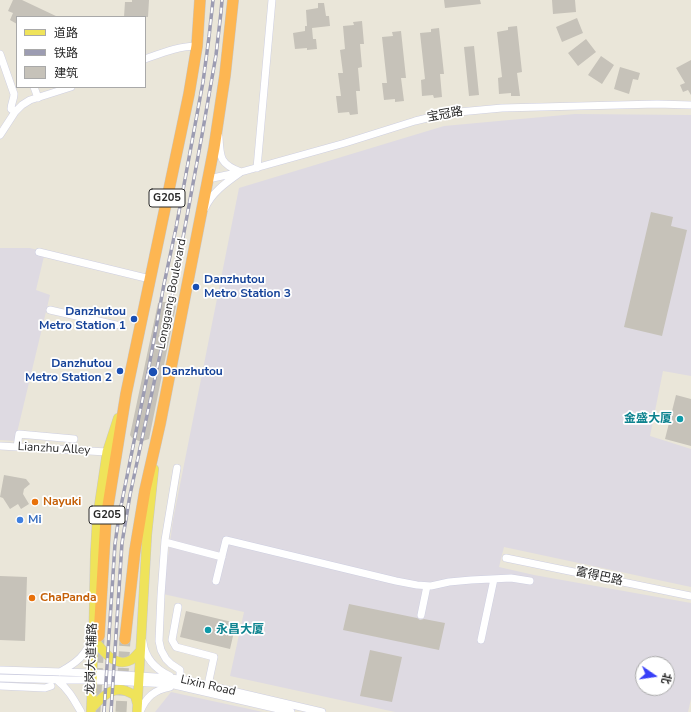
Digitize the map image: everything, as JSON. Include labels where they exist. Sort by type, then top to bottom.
[{"type":"highway","name":"Longgang Boulevard","points":[[95,635],[106,518],[126,394],[189,94],[197,46],[200,0]]},
{"type":"highway","name":"Longgang Boulevard","points":[[125,639],[137,535],[145,490],[160,424],[214,148],[225,75],[233,0]]},
{"type":"main road","name":"龙岗大道辅路","points":[[91,711],[95,635],[95,555],[97,519],[107,452],[126,394]]},
{"type":"main road","points":[[138,710],[147,535],[160,424]]},
{"type":"main road","points":[[95,635],[103,651],[118,661],[126,662],[132,659],[140,651]]},
{"type":"main road","points":[[91,711],[98,701],[114,690],[125,690],[135,695],[138,710]]},
{"type":"street","points":[[257,168],[272,0]]},
{"type":"street","points":[[146,59],[189,46],[197,46]]},
{"type":"street","points":[[0,54],[14,94],[11,109],[15,112]]},
{"type":"street","points":[[34,88],[38,98]]},
{"type":"street","points":[[0,135],[15,112],[22,105],[30,100],[68,88]]},
{"type":"street","name":"宝冠路","points":[[208,179],[257,168],[448,113],[502,108],[650,104],[691,105]]},
{"type":"street","points":[[218,119],[220,154],[224,162],[230,168],[241,172]]},
{"type":"street","points":[[197,233],[206,206],[213,195],[241,172]]},
{"type":"street","points":[[38,252],[150,279]]},
{"type":"street","points":[[50,310],[116,325]]},
{"type":"street","points":[[17,447],[19,434],[74,439]]},
{"type":"street","name":"Lianzhu Alley","points":[[0,446],[107,452]]},
{"type":"street","points":[[138,710],[154,693],[177,681],[180,670],[166,659],[161,650],[159,641],[165,542],[177,468]]},
{"type":"street","points":[[216,581],[226,540],[417,585],[430,586],[449,582],[511,578],[530,581]]},
{"type":"street","points":[[165,542],[222,557]]},
{"type":"street","name":"富得巴路","points":[[506,558],[691,596]]},
{"type":"street","points":[[480,640],[494,579]]},
{"type":"street","points":[[421,616],[427,586]]},
{"type":"street","points":[[178,607],[172,640],[176,647],[214,657],[208,685]]},
{"type":"street","points":[[142,630],[143,645],[146,655],[161,672],[177,681]]},
{"type":"street","points":[[59,672],[79,660],[95,635]]},
{"type":"street","points":[[0,670],[59,672],[92,676]]},
{"type":"street","points":[[0,678],[57,680],[92,676]]},
{"type":"street","name":"Lixin Road","points":[[92,676],[139,679],[170,684],[177,681],[208,685],[318,712]]},
{"type":"street","points":[[57,680],[70,693],[80,712]]},
{"type":"street","name":"Lixin Road","points":[[177,681],[291,712]]},
{"type":"street","points":[[0,686],[45,688],[51,686]]},
{"type":"shaded area","points":[[575,114],[691,115],[691,376],[663,371],[650,436],[691,449],[691,587],[504,547],[499,567],[534,575],[691,603],[691,699],[688,712],[395,712],[230,676],[244,612],[163,594],[173,520],[239,188],[444,126]]},
{"type":"shaded area","points":[[0,248],[30,248],[45,252],[36,290],[50,295],[15,441],[0,440]]},
{"type":"shaded area","points":[[171,692],[263,712],[155,712]]},
{"type":"building","points":[[13,0],[22,0],[56,16],[16,16],[16,23],[10,20],[13,13],[8,11]]},
{"type":"building","points":[[132,0],[149,0],[148,17],[124,16],[125,2],[132,2]]},
{"type":"building","points":[[444,0],[480,0],[481,4],[445,8]]},
{"type":"building","points":[[552,0],[575,0],[576,12],[553,14]]},
{"type":"building","points":[[318,3],[324,3],[326,16],[329,16],[330,26],[312,28],[313,39],[316,39],[317,49],[295,49],[293,33],[305,31],[305,26],[307,26],[306,10],[318,8]]},
{"type":"building","points":[[577,18],[583,33],[562,42],[556,27]]},
{"type":"building","points":[[362,21],[364,44],[360,44],[362,67],[358,68],[360,91],[356,91],[358,114],[350,115],[349,112],[338,113],[336,96],[341,96],[338,73],[343,73],[340,50],[345,49],[343,26],[354,25],[353,22]]},
{"type":"building","points":[[517,26],[522,72],[517,73],[520,96],[511,96],[511,93],[499,94],[498,78],[502,77],[497,32],[508,30],[508,27]]},
{"type":"building","points":[[439,28],[444,74],[440,74],[442,97],[434,98],[433,95],[422,96],[421,80],[425,79],[420,33],[431,32],[431,29]]},
{"type":"building","points":[[401,31],[406,78],[401,78],[404,101],[395,102],[395,99],[384,100],[382,83],[387,83],[382,37],[393,36],[392,32]]},
{"type":"building","points":[[586,39],[596,52],[578,66],[568,53]]},
{"type":"building","points":[[474,46],[479,95],[469,96],[464,47]]},
{"type":"building","points":[[601,56],[614,65],[602,84],[588,75]]},
{"type":"building","points":[[691,60],[691,95],[688,90],[683,92],[680,85],[685,83],[676,68]]},
{"type":"building","points":[[620,67],[640,73],[638,80],[633,79],[629,94],[614,89]]},
{"type":"building","points":[[651,212],[673,217],[671,226],[687,230],[662,336],[624,327]]},
{"type":"building","name":"Danzhutou","points":[[168,302],[176,306],[149,439],[139,441],[132,438],[130,435],[158,303]]},
{"type":"building","name":"金盛大厦","points":[[676,395],[691,399],[691,446],[665,439]]},
{"type":"building","points":[[4,475],[26,479],[30,484],[24,489],[23,494],[29,504],[21,509],[18,504],[10,509],[3,498],[0,497]]},
{"type":"building","points":[[0,576],[27,577],[25,641],[0,640]]},
{"type":"building","points":[[349,604],[417,618],[420,620],[424,619],[445,623],[439,650],[343,630]]},
{"type":"building","name":"永昌大厦","points":[[186,611],[236,623],[230,649],[180,637]]},
{"type":"building","points":[[370,650],[402,657],[392,702],[360,696]]},
{"type":"tunnel","points":[[95,712],[99,639]]},
{"type":"tunnel","points":[[121,712],[125,639]]},
{"type":"railway","points":[[104,712],[115,544],[119,516],[176,228],[203,82],[213,0]]},
{"type":"railway","points":[[111,712],[122,543],[130,495],[170,308],[202,135],[216,55],[222,0]]},
{"type":"place","name":"Danzhutou Metro Station 3","points":[[196,287]]},
{"type":"place","name":"Danzhutou Metro Station 1","points":[[134,319]]},
{"type":"place","name":"Danzhutou Metro Station 2","points":[[120,371]]},
{"type":"place","name":"Danzhutou","points":[[153,372]]},
{"type":"place","name":"金盛大厦","points":[[680,419]]},
{"type":"place","name":"Nayuki","points":[[35,502]]},
{"type":"place","name":"Mi","points":[[20,520]]},
{"type":"place","name":"ChaPanda","points":[[32,598]]},
{"type":"place","name":"永昌大厦","points":[[208,630]]}]
